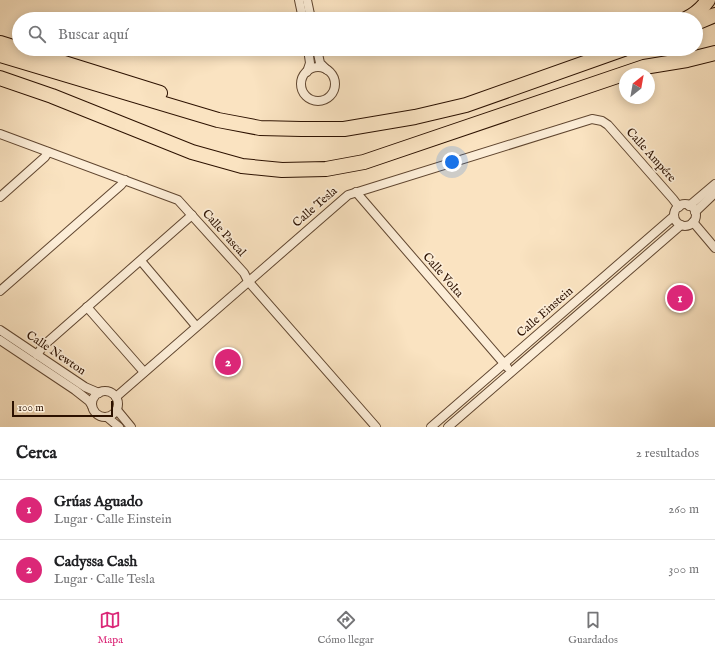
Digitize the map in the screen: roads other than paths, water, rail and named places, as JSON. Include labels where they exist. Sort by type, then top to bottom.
[{"type":"highway","points":[[696,12],[708,0]]},
{"type":"highway","points":[[703,20],[715,15]]},
{"type":"highway","points":[[0,36],[12,41]]},
{"type":"highway","points":[[0,44],[12,48]]},
{"type":"highway","points":[[0,78],[52,96],[192,152],[242,166],[282,170],[326,169],[364,162],[644,67],[687,60],[715,53]]},
{"type":"highway","points":[[0,55],[218,120],[260,128],[301,129],[344,129],[405,119],[466,104],[604,56]]},
{"type":"highway","points":[[41,56],[218,111],[257,120],[287,122],[338,122],[405,119]]},
{"type":"highway","points":[[44,56],[48,58]]},
{"type":"highway","points":[[687,60],[715,58]]},
{"type":"highway","points":[[0,87],[30,96],[52,96]]},
{"type":"street","points":[[299,0],[301,12]]},
{"type":"street","points":[[307,0],[310,12]]},
{"type":"street","points":[[309,56],[310,63],[302,82],[303,92],[311,99],[322,101],[329,98],[335,85],[332,75],[320,63],[318,56]]},
{"type":"street","points":[[307,72],[316,68],[328,70]]},
{"type":"street","name":"Calle Tesla","points":[[116,397],[348,195],[592,119],[602,121]]},
{"type":"street","name":"Calle Ampére","points":[[602,121],[608,125],[674,199],[679,207]]},
{"type":"street","name":"Calle Pascal","points":[[0,134],[178,200],[244,273],[248,281],[376,427]]},
{"type":"street","points":[[0,197],[45,157],[48,152]]},
{"type":"street","points":[[0,291],[125,180]]},
{"type":"street","points":[[692,209],[715,184]]},
{"type":"street","name":"Calle Volta","points":[[356,192],[511,372]]},
{"type":"street","points":[[692,209],[715,193]]},
{"type":"street","points":[[686,205],[692,209],[694,220],[690,225],[681,226],[676,222],[674,216],[676,208],[686,205]]},
{"type":"street","points":[[37,355],[43,346],[192,215]]},
{"type":"street","name":"Calle Einstein","points":[[431,427],[674,216]]},
{"type":"street","points":[[692,222],[715,248]]},
{"type":"street","name":"Calle Einstein","points":[[448,427],[681,226]]},
{"type":"street","points":[[140,261],[196,326]]},
{"type":"street","points":[[88,307],[144,372]]},
{"type":"street","name":"Calle Newton","points":[[0,330],[85,387],[99,393]]},
{"type":"street","name":"Calle Newton","points":[[0,340],[75,390],[90,401],[92,406]]},
{"type":"street","points":[[106,391],[112,393],[116,397],[118,402],[115,413],[107,417],[102,417],[97,414],[92,406],[94,398],[99,393],[106,391]]},
{"type":"street","points":[[117,410],[131,427]]},
{"type":"street","points":[[107,417],[119,427]]},
{"type":"place","name":"Grúas Aguado","points":[[680,298]]},
{"type":"place","name":"Cadyssa Cash","points":[[228,362]]}]
